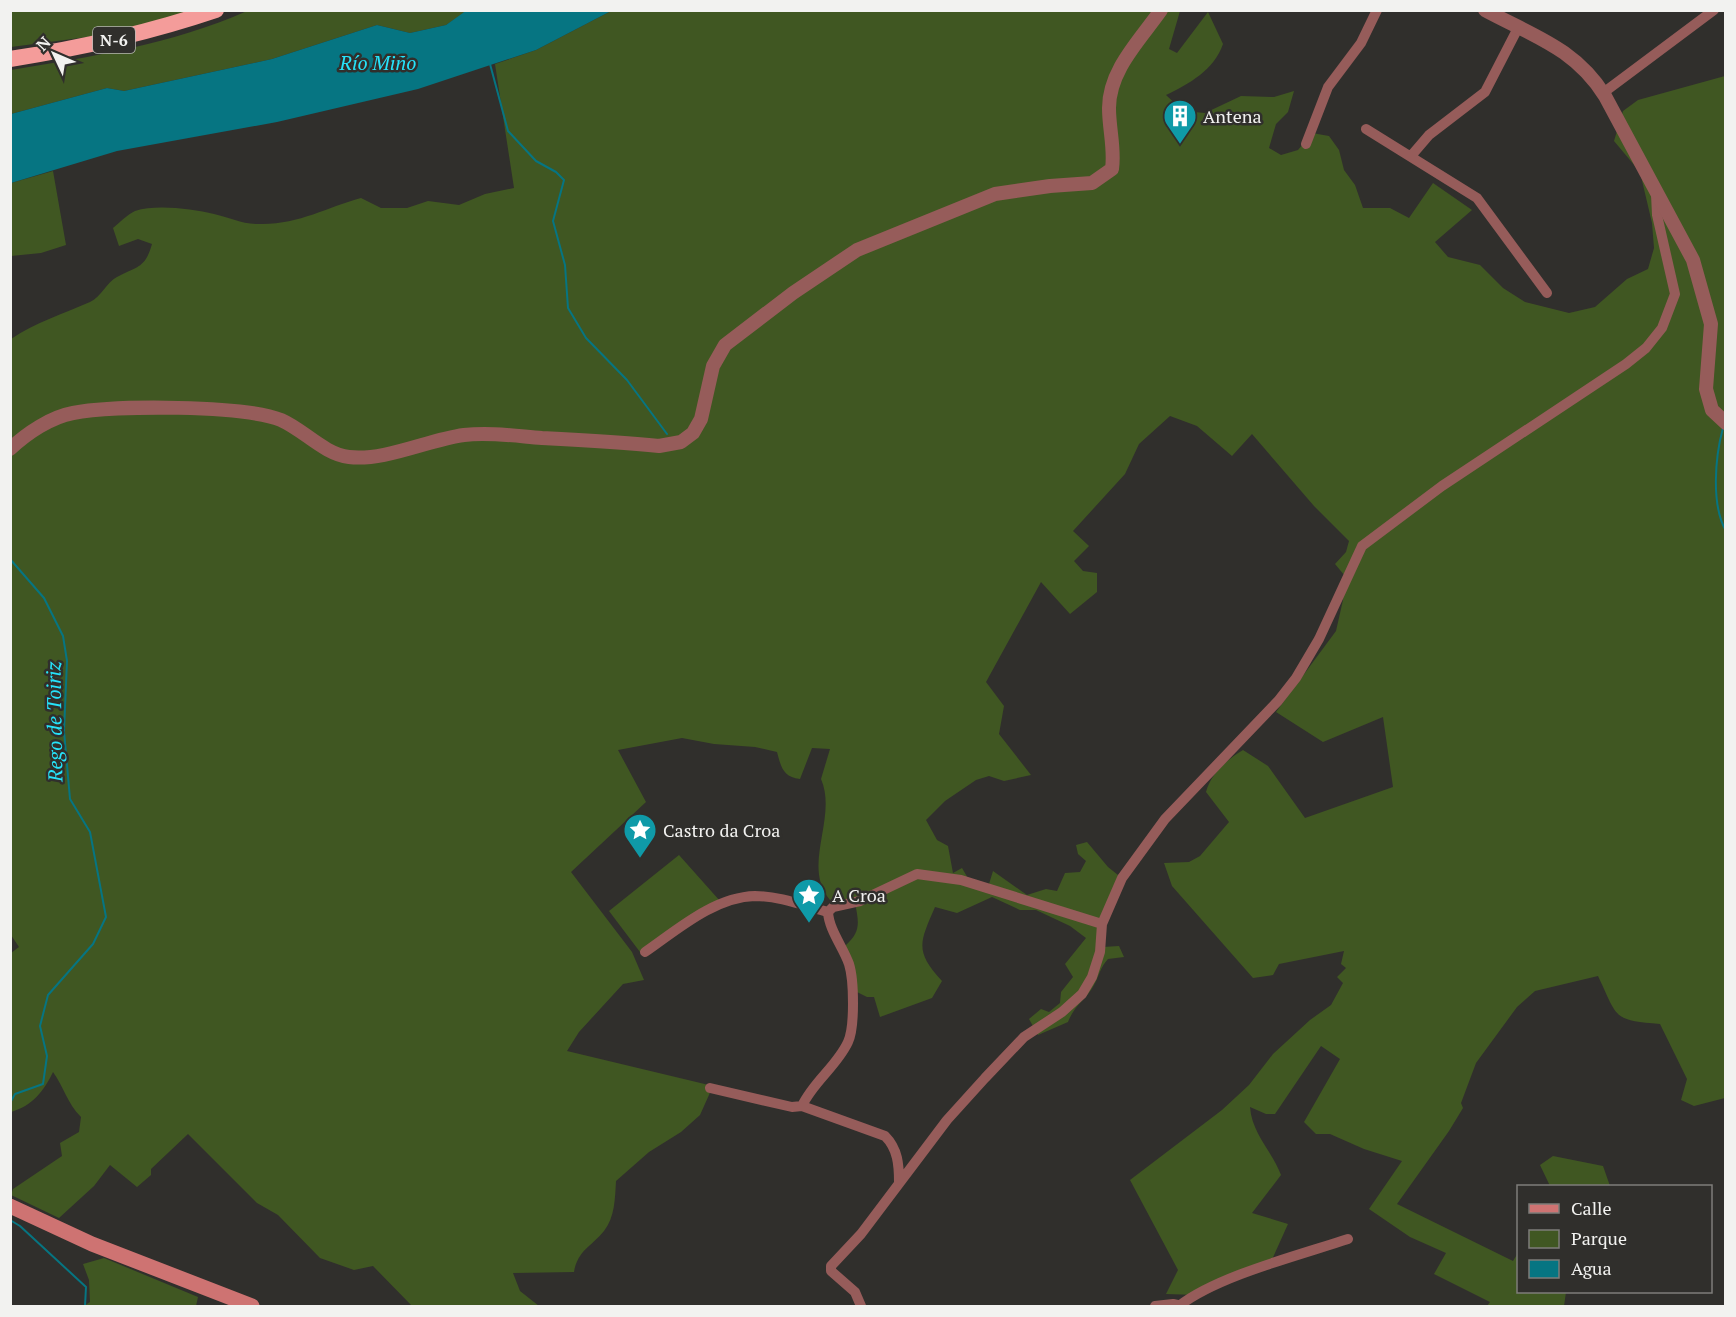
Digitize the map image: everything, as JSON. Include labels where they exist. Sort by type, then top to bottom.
[{"type":"highway","name":"N-6","points":[[10,59],[151,32],[216,10]]},
{"type":"main road","points":[[10,1206],[92,1244],[252,1306]]},
{"type":"street","points":[[10,448],[56,419],[72,413],[123,409],[235,411],[267,416],[282,420],[335,453],[348,457],[382,454],[466,435],[499,434],[659,446],[681,442],[693,433],[701,419],[713,366],[725,345],[829,268],[858,250],[904,229],[995,194],[1092,183],[1107,174],[1112,169],[1114,156],[1109,110],[1110,90],[1115,75],[1161,10]]},
{"type":"street","points":[[1305,144],[1328,87],[1361,43],[1377,10]]},
{"type":"street","points":[[1485,10],[1576,59],[1591,74],[1603,93],[1693,261],[1711,324],[1706,389],[1712,410],[1725,423]]},
{"type":"street","points":[[1603,93],[1714,10]]},
{"type":"street","points":[[1411,156],[1429,135],[1485,92],[1518,28]]},
{"type":"street","points":[[1366,129],[1477,198],[1547,293]]},
{"type":"street","points":[[861,1306],[855,1292],[831,1271],[831,1266],[861,1234],[899,1182],[985,1078],[1024,1037],[1062,1012],[1082,994],[1092,977],[1100,952],[1102,924],[1122,878],[1165,819],[1278,701],[1296,678],[1319,639],[1362,546],[1442,486],[1626,364],[1646,348],[1662,328],[1675,294],[1657,215],[1656,192]]},
{"type":"street","points":[[828,912],[833,907],[860,901],[917,874],[961,880],[1102,924]]},
{"type":"street","points":[[645,952],[720,904],[738,897],[758,896],[828,912]]},
{"type":"street","points":[[802,1106],[807,1095],[848,1044],[852,1032],[850,967],[830,924],[828,912]]},
{"type":"street","points":[[710,1088],[792,1107],[802,1106],[885,1136],[893,1143],[897,1156],[899,1182]]},
{"type":"street","points":[[1155,1306],[1181,1306],[1193,1295],[1216,1285],[1348,1239]]},
{"type":"green space","points":[[11,11],[192,11],[118,33],[11,47]]},
{"type":"green space","points":[[247,11],[467,11],[446,25],[410,33],[377,25],[272,59],[124,91],[107,88],[11,114],[11,70],[161,41]]},
{"type":"green space","points":[[611,11],[1180,11],[1169,49],[1177,53],[1208,12],[1223,44],[1207,69],[1192,81],[1166,95],[1183,111],[1205,113],[1241,96],[1274,97],[1294,91],[1288,112],[1276,124],[1269,148],[1281,155],[1298,150],[1312,133],[1329,136],[1339,150],[1344,170],[1355,185],[1363,208],[1390,208],[1409,218],[1433,183],[1472,210],[1435,242],[1448,257],[1480,265],[1503,288],[1525,302],[1569,313],[1595,307],[1627,279],[1648,269],[1654,248],[1652,223],[1640,172],[1614,141],[1623,111],[1638,100],[1725,76],[1725,1098],[1694,1106],[1681,1100],[1687,1079],[1660,1024],[1633,1021],[1618,1014],[1609,1001],[1598,976],[1535,991],[1517,1007],[1476,1063],[1461,1103],[1463,1108],[1397,1204],[1513,1261],[1517,1255],[1517,1293],[1566,1293],[1564,1306],[1487,1306],[1490,1302],[1434,1274],[1446,1253],[1410,1237],[1369,1209],[1402,1161],[1364,1149],[1330,1134],[1316,1134],[1304,1122],[1340,1059],[1321,1046],[1275,1114],[1266,1114],[1250,1107],[1254,1126],[1281,1175],[1252,1213],[1288,1224],[1270,1264],[1197,1295],[1166,1294],[1178,1270],[1130,1180],[1222,1110],[1249,1085],[1273,1054],[1310,1020],[1331,1005],[1343,983],[1337,977],[1346,968],[1341,964],[1344,951],[1279,964],[1273,975],[1253,978],[1172,886],[1164,863],[1189,862],[1200,856],[1229,822],[1206,792],[1208,785],[1221,767],[1243,750],[1268,766],[1305,818],[1393,787],[1383,717],[1323,742],[1276,712],[1336,631],[1343,600],[1345,576],[1335,564],[1346,552],[1349,541],[1314,506],[1252,434],[1232,456],[1197,426],[1170,416],[1139,444],[1125,474],[1073,531],[1089,546],[1074,561],[1083,571],[1097,573],[1097,592],[1070,614],[1041,582],[986,682],[1004,706],[999,734],[1031,775],[1004,781],[989,776],[976,780],[945,801],[926,820],[937,840],[948,846],[953,873],[962,868],[969,880],[989,884],[993,871],[1027,895],[1046,889],[1057,891],[1065,873],[1080,872],[1086,861],[1078,854],[1076,845],[1087,842],[1108,867],[1118,875],[1101,933],[1103,947],[1119,946],[1124,957],[1108,959],[1091,990],[1068,1022],[1038,1035],[1029,1019],[1041,1009],[1049,1012],[1060,1003],[1061,992],[1073,977],[1065,964],[1086,938],[1070,926],[1036,910],[1020,910],[992,897],[957,913],[935,907],[922,946],[927,962],[942,981],[932,998],[880,1017],[874,997],[867,997],[853,990],[845,946],[858,927],[855,903],[830,900],[822,887],[819,872],[826,810],[821,779],[830,749],[812,748],[800,779],[786,774],[777,752],[682,738],[618,750],[646,802],[571,872],[632,952],[644,980],[623,984],[579,1032],[567,1051],[713,1086],[700,1115],[681,1132],[649,1152],[616,1181],[614,1207],[608,1226],[582,1254],[574,1272],[513,1273],[520,1291],[539,1306],[412,1306],[373,1266],[354,1270],[320,1258],[278,1215],[257,1203],[188,1134],[151,1169],[151,1175],[137,1187],[110,1165],[94,1186],[59,1218],[11,1195],[13,1189],[62,1156],[60,1143],[79,1132],[81,1117],[72,1106],[53,1072],[46,1085],[31,1102],[11,1112],[11,953],[19,947],[11,935],[11,339],[40,323],[90,302],[113,279],[143,263],[152,244],[138,239],[119,246],[113,228],[135,211],[174,208],[263,224],[301,218],[361,198],[381,208],[407,208],[428,201],[459,205],[485,194],[514,188],[495,64],[536,50]]},
{"type":"green space","points":[[53,171],[66,245],[41,253],[11,256],[11,183]]},
{"type":"green space","points":[[679,855],[720,901],[640,952],[609,911]]},
{"type":"green space","points":[[1553,1156],[1603,1166],[1610,1185],[1550,1185],[1540,1165]]},
{"type":"green space","points":[[104,1258],[198,1297],[196,1306],[84,1306],[90,1302],[89,1280],[83,1264]]},
{"type":"water","name":"Río Miño","points":[[467,10],[611,11],[536,50],[418,89],[277,122],[117,151],[11,183],[11,114],[107,88],[124,91],[272,59],[377,25],[410,33],[446,25]]},
{"type":"waterway","points":[[490,64],[508,131],[536,161],[556,172],[564,180],[553,221],[565,265],[568,308],[586,338],[627,380],[667,434]]},
{"type":"waterway","points":[[1723,428],[1716,466],[1716,495],[1721,520],[1726,531]]},
{"type":"waterway","name":"Rego de Toiriz","points":[[10,559],[44,598],[63,636],[67,661],[64,731],[70,799],[90,832],[106,917],[93,944],[48,995],[40,1026],[47,1056],[43,1084],[15,1094],[10,1103]]},
{"type":"waterway","name":"Rego de Toiriz","points":[[10,1220],[20,1226],[86,1287],[85,1306]]},
{"type":"place","name":"Antena","points":[[1180,145]]},
{"type":"place","name":"Castro da Croa","points":[[640,859]]},
{"type":"place","name":"A Croa","points":[[809,924]]}]
